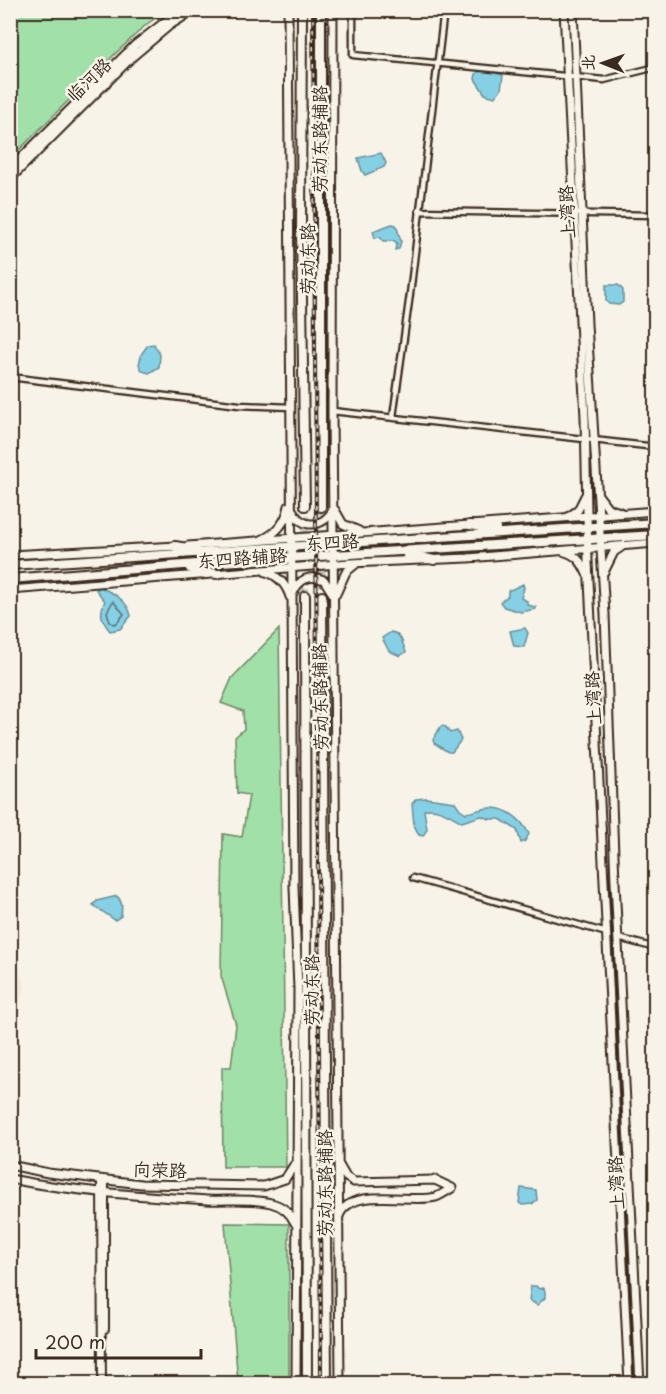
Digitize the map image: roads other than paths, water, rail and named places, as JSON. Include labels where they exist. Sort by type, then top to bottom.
[{"type":"main road","name":"临河路","points":[[10,169],[119,60],[153,29],[180,10]]},
{"type":"main road","name":"临河路","points":[[10,179],[132,57],[170,25],[194,10]]},
{"type":"main road","name":"劳动东路辅路","points":[[288,10],[294,876],[298,989],[296,1383]]},
{"type":"main road","name":"劳动东路","points":[[302,10],[301,229],[305,506]]},
{"type":"main road","name":"劳动东路","points":[[321,10],[321,507]]},
{"type":"main road","name":"劳动东路辅路","points":[[333,10],[332,411],[340,1383]]},
{"type":"main road","name":"上湾路","points":[[564,10],[572,76]]},
{"type":"main road","name":"上湾路","points":[[573,10],[572,76],[589,581],[629,1383]]},
{"type":"main road","points":[[642,10],[656,16]]},
{"type":"main road","name":"上湾路","points":[[578,213],[601,542],[640,1383]]},
{"type":"main road","points":[[540,529],[578,510],[584,501],[586,485]]},
{"type":"main road","points":[[597,490],[601,501],[608,508],[629,513]]},
{"type":"main road","points":[[265,560],[271,557],[273,552],[262,545],[285,521],[292,492]]},
{"type":"main road","points":[[333,500],[336,514],[343,524],[352,529],[367,532]]},
{"type":"main road","points":[[292,506],[296,515],[310,525],[325,521],[333,509]]},
{"type":"main road","name":"东四路辅路","points":[[292,542],[367,532],[656,511]]},
{"type":"main road","name":"东四路","points":[[10,565],[234,550],[292,542],[333,544],[656,523]]},
{"type":"main road","points":[[470,525],[512,531]]},
{"type":"main road","points":[[603,581],[604,571],[614,552],[625,544],[646,535]]},
{"type":"main road","name":"东四路","points":[[10,579],[292,558],[333,560],[382,553],[588,538],[601,542],[656,535]]},
{"type":"main road","name":"东四路辅路","points":[[12,590],[293,568],[333,560],[359,563],[434,560],[588,548],[601,542],[656,543]]},
{"type":"main road","name":"东四路辅路","points":[[10,555],[174,546],[262,545]]},
{"type":"main road","points":[[174,546],[209,552]]},
{"type":"main road","points":[[556,551],[575,555],[582,564],[589,581]]},
{"type":"main road","points":[[397,552],[434,560]]},
{"type":"main road","points":[[333,605],[341,580],[351,567],[382,553]]},
{"type":"main road","points":[[180,566],[217,574]]},
{"type":"main road","points":[[261,570],[275,575],[285,585],[293,608]]},
{"type":"main road","points":[[293,595],[299,583],[311,577],[324,580],[333,597]]},
{"type":"main road","name":"劳动东路","points":[[304,596],[308,1383]]},
{"type":"main road","name":"劳动东路","points":[[322,596],[327,1383]]},
{"type":"main road","name":"向荣路","points":[[10,1165],[103,1181],[168,1186],[264,1186],[285,1179],[296,1159]]},
{"type":"main road","points":[[338,1164],[346,1177],[354,1182],[435,1180],[452,1188],[435,1197],[357,1200],[343,1208],[338,1218]]},
{"type":"main road","name":"向荣路","points":[[10,1179],[102,1192],[209,1200],[264,1201],[282,1207],[288,1212],[296,1226]]},
{"type":"street","points":[[353,10],[353,55],[604,80],[656,67]]},
{"type":"street","points":[[393,417],[444,10]]},
{"type":"street","points":[[419,211],[656,215]]},
{"type":"street","points":[[10,377],[240,405],[291,407]]},
{"type":"street","points":[[332,411],[656,447]]},
{"type":"street","points":[[413,878],[608,933]]},
{"type":"street","points":[[618,938],[656,948]]},
{"type":"street","points":[[103,1181],[104,1383]]},
{"type":"water","points":[[482,70],[503,75],[501,89],[495,97],[485,94],[475,79],[476,74]]},
{"type":"water","points":[[381,153],[386,163],[384,167],[365,175],[358,158]]},
{"type":"water","points":[[392,224],[396,225],[401,241],[399,249],[395,250],[397,243],[395,241],[375,238],[373,231]]},
{"type":"water","points":[[606,285],[618,285],[623,290],[623,302],[619,305],[609,304],[606,301]]},
{"type":"water","points":[[154,344],[160,355],[159,367],[149,373],[142,371],[139,364],[142,353],[148,345]]},
{"type":"water","points":[[523,584],[521,598],[527,601],[527,605],[536,607],[536,609],[521,612],[504,607],[500,602],[508,596],[508,591]]},
{"type":"water","points":[[100,587],[119,598],[129,610],[131,616],[120,629],[110,631],[103,620],[102,609],[105,601],[96,590]]},
{"type":"water","points":[[525,628],[528,633],[524,647],[514,646],[510,631]]},
{"type":"water","points":[[391,632],[400,637],[406,652],[400,656],[389,651],[382,638]]},
{"type":"water","points":[[441,726],[446,727],[450,733],[457,731],[461,740],[452,752],[434,743],[433,740]]},
{"type":"water","points":[[416,799],[455,802],[466,813],[487,808],[508,812],[518,819],[529,834],[521,843],[517,830],[500,819],[481,816],[462,822],[444,812],[429,809],[424,810],[427,829],[423,836],[419,835],[414,825],[412,804]]},
{"type":"water","points":[[117,896],[122,910],[121,916],[115,920],[93,905],[97,901]]},
{"type":"water","points":[[521,1188],[536,1190],[537,1200],[532,1204],[519,1203]]},
{"type":"water","points":[[531,1286],[544,1288],[545,1298],[537,1305],[529,1300]]},
{"type":"tunnel","points":[[305,506],[305,596]]},
{"type":"tunnel","points":[[321,507],[322,596]]},
{"type":"railway","points":[[313,10],[321,1384]]}]
